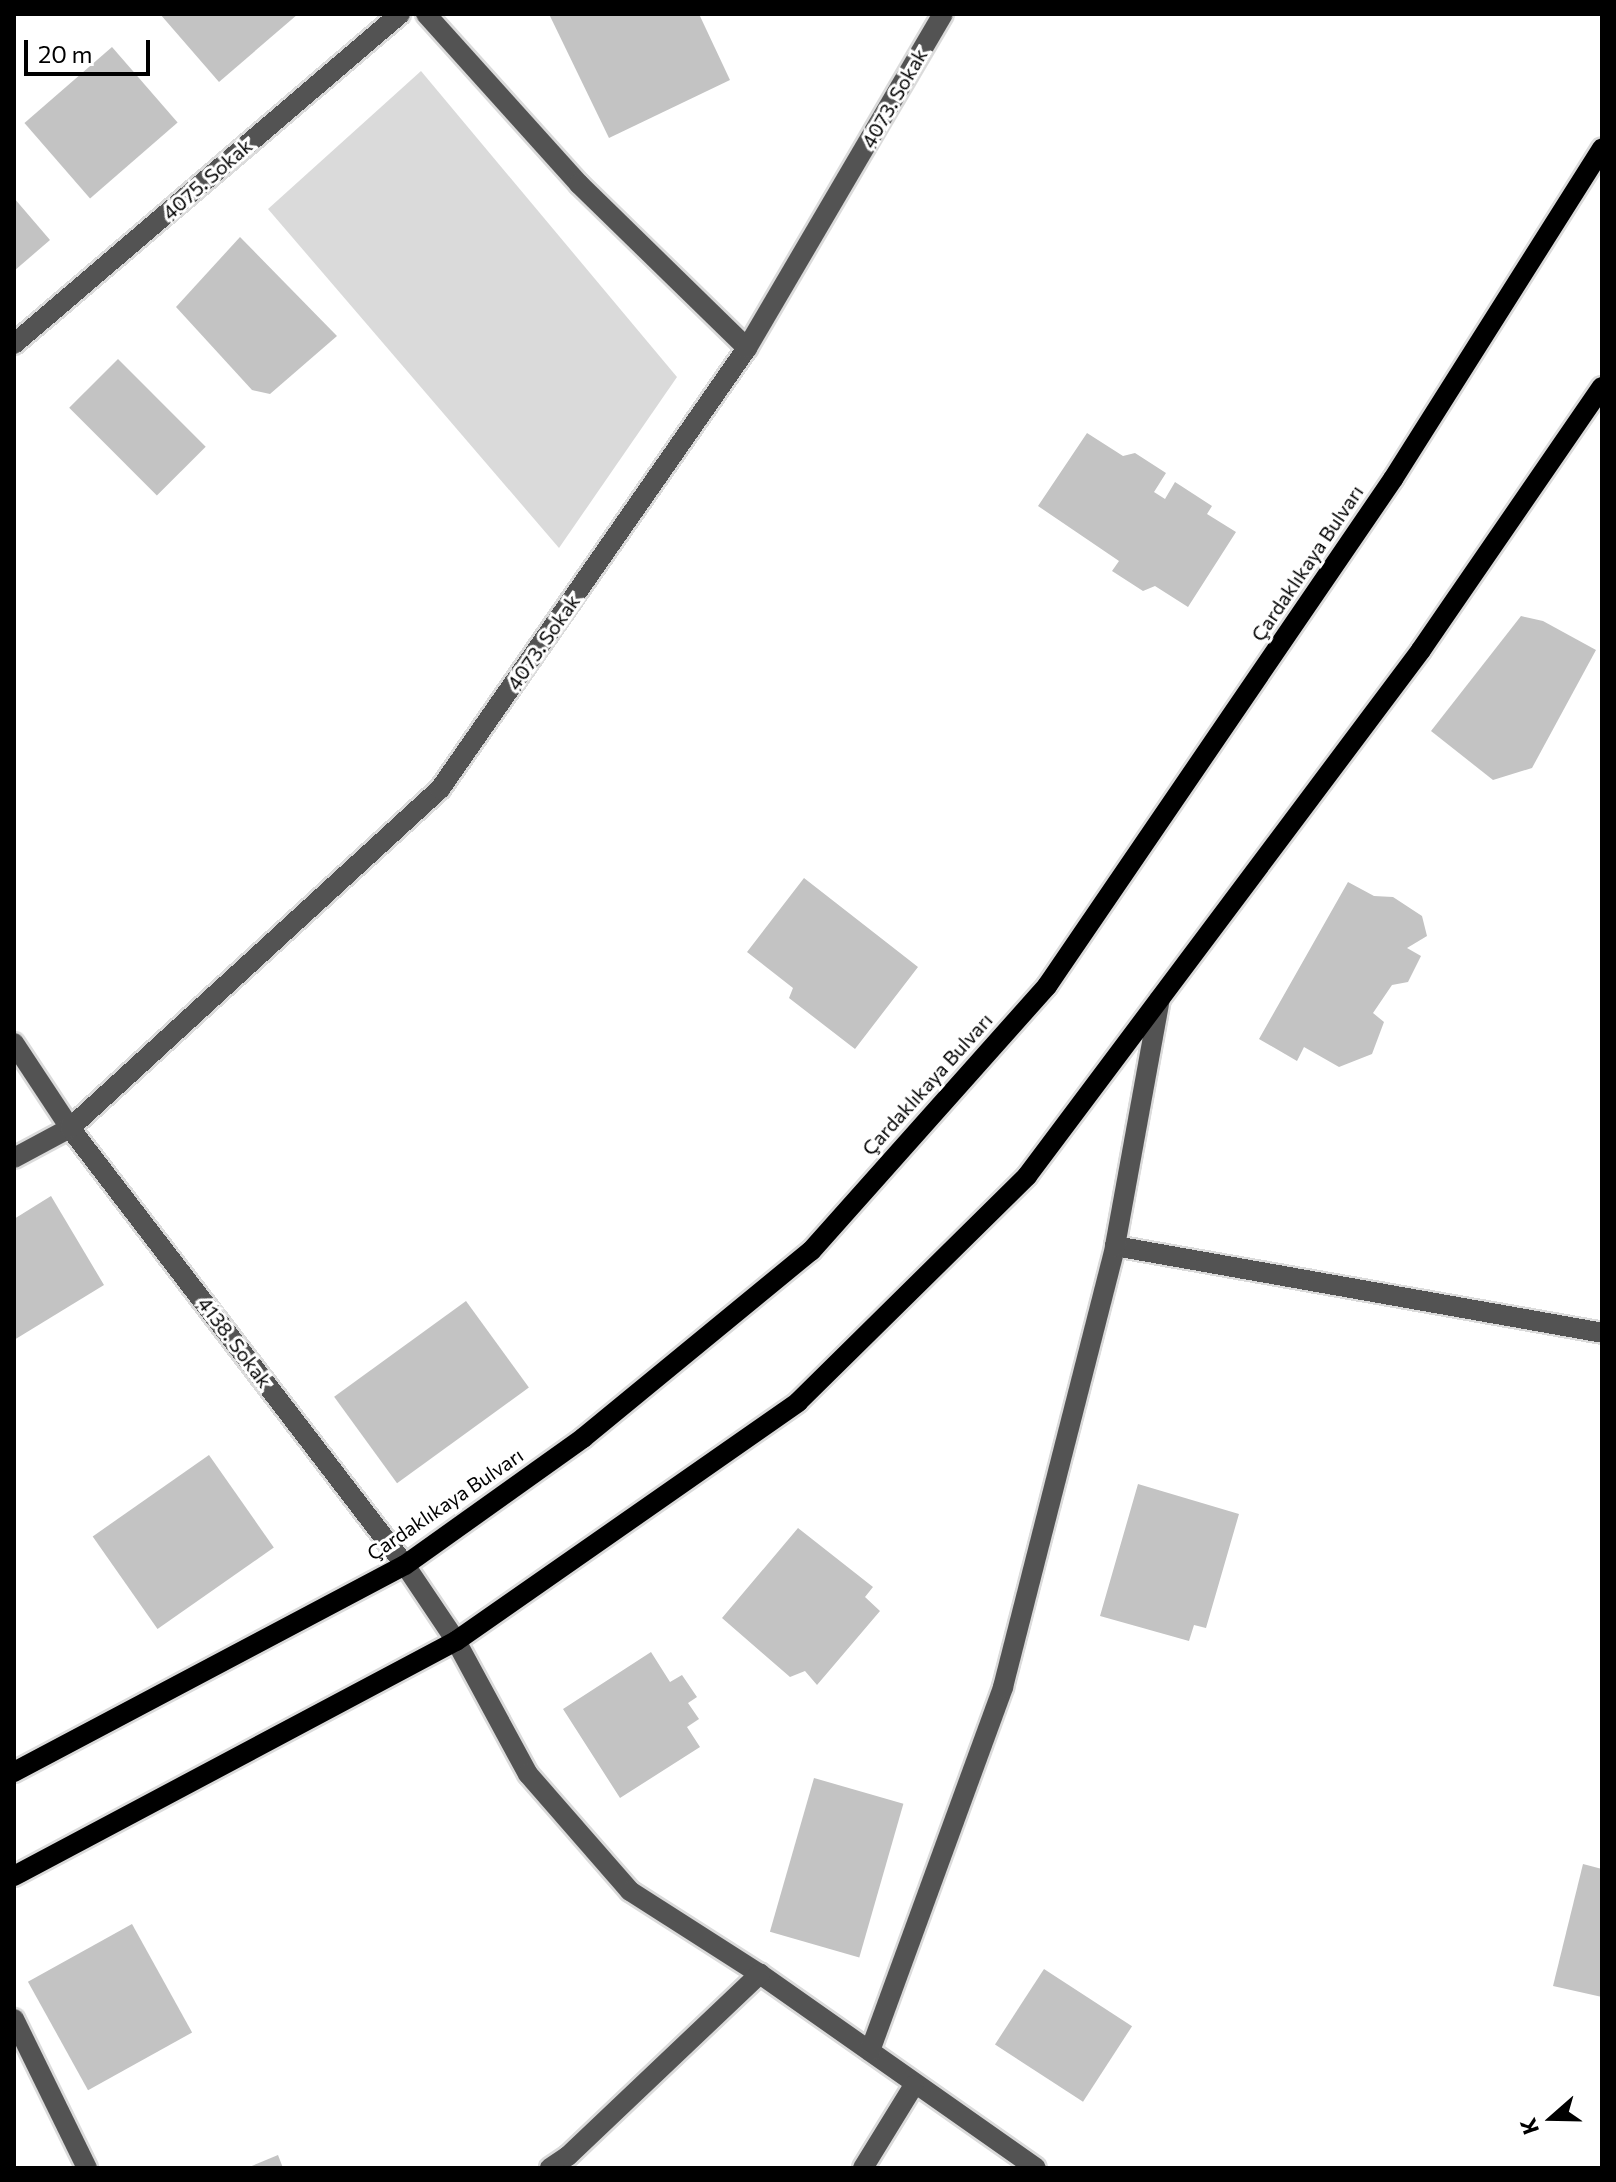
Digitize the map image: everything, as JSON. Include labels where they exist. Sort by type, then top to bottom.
[{"type":"main road","name":"Çardaklıkaya Bulvarı","points":[[14,1772],[405,1565],[583,1438],[811,1251],[1047,986],[1393,479],[1602,148]]},
{"type":"main road","points":[[14,1876],[456,1641],[798,1402],[1027,1176],[1421,650],[1602,387]]},
{"type":"street","name":"4075. Sokak","points":[[14,344],[400,14]]},
{"type":"street","points":[[426,14],[579,184],[747,348]]},
{"type":"street","name":"4073. Sokak","points":[[14,1158],[70,1128],[440,789],[747,348],[943,14]]},
{"type":"street","points":[[870,2051],[1003,1687],[1115,1246],[1160,999]]},
{"type":"street","name":"4138. Sokak","points":[[14,1043],[70,1128],[405,1565],[456,1641],[528,1774],[630,1891],[760,1974],[1036,2168]]},
{"type":"street","points":[[1115,1246],[1602,1333]]},
{"type":"street","points":[[550,2168],[568,2156],[760,1974]]},
{"type":"street","points":[[14,2019],[87,2168]]},
{"type":"street","points":[[863,2168],[914,2085]]},
{"type":"shaded area","points":[[421,71],[677,377],[559,548],[268,209]]},
{"type":"building","points":[[160,14],[298,14],[219,82]]},
{"type":"building","points":[[549,14],[699,14],[730,80],[609,138]]},
{"type":"building","points":[[112,47],[178,122],[90,199],[24,123]]},
{"type":"building","points":[[14,198],[50,240],[14,271]]},
{"type":"building","points":[[240,237],[337,336],[270,394],[252,390],[176,307]]},
{"type":"building","points":[[118,359],[206,447],[157,495],[69,408]]},
{"type":"building","points":[[1087,433],[1123,456],[1135,453],[1166,473],[1154,492],[1165,499],[1175,482],[1212,506],[1207,514],[1236,532],[1188,607],[1155,586],[1143,591],[1112,571],[1119,561],[1038,506]]},
{"type":"building","points":[[1521,616],[1543,621],[1596,650],[1532,768],[1493,780],[1431,731]]},
{"type":"building","points":[[804,878],[918,967],[855,1049],[789,998],[793,988],[747,952]]},
{"type":"building","points":[[1348,882],[1374,896],[1393,897],[1422,916],[1427,936],[1407,948],[1421,956],[1408,982],[1392,985],[1373,1013],[1384,1022],[1372,1054],[1339,1067],[1304,1047],[1297,1061],[1259,1039]]},
{"type":"building","points":[[51,1196],[104,1285],[14,1340],[14,1219]]},
{"type":"building","points":[[466,1301],[529,1388],[397,1483],[334,1397]]},
{"type":"building","points":[[209,1455],[274,1548],[157,1629],[93,1536]]},
{"type":"building","points":[[1138,1484],[1239,1514],[1206,1628],[1194,1625],[1189,1641],[1100,1616]]},
{"type":"building","points":[[798,1528],[873,1587],[865,1597],[880,1611],[817,1685],[805,1671],[790,1677],[722,1618]]},
{"type":"building","points":[[651,1652],[670,1682],[682,1675],[697,1697],[688,1703],[699,1719],[687,1727],[700,1747],[620,1798],[563,1709]]},
{"type":"building","points":[[814,1778],[903,1804],[859,1957],[770,1932]]},
{"type":"building","points":[[1583,1864],[1602,1869],[1602,1997],[1553,1986]]},
{"type":"building","points":[[132,1924],[192,2032],[88,2090],[28,1982]]},
{"type":"building","points":[[1044,1969],[1132,2026],[1083,2102],[995,2044]]},
{"type":"building","points":[[278,2155],[283,2168],[247,2168]]}]
